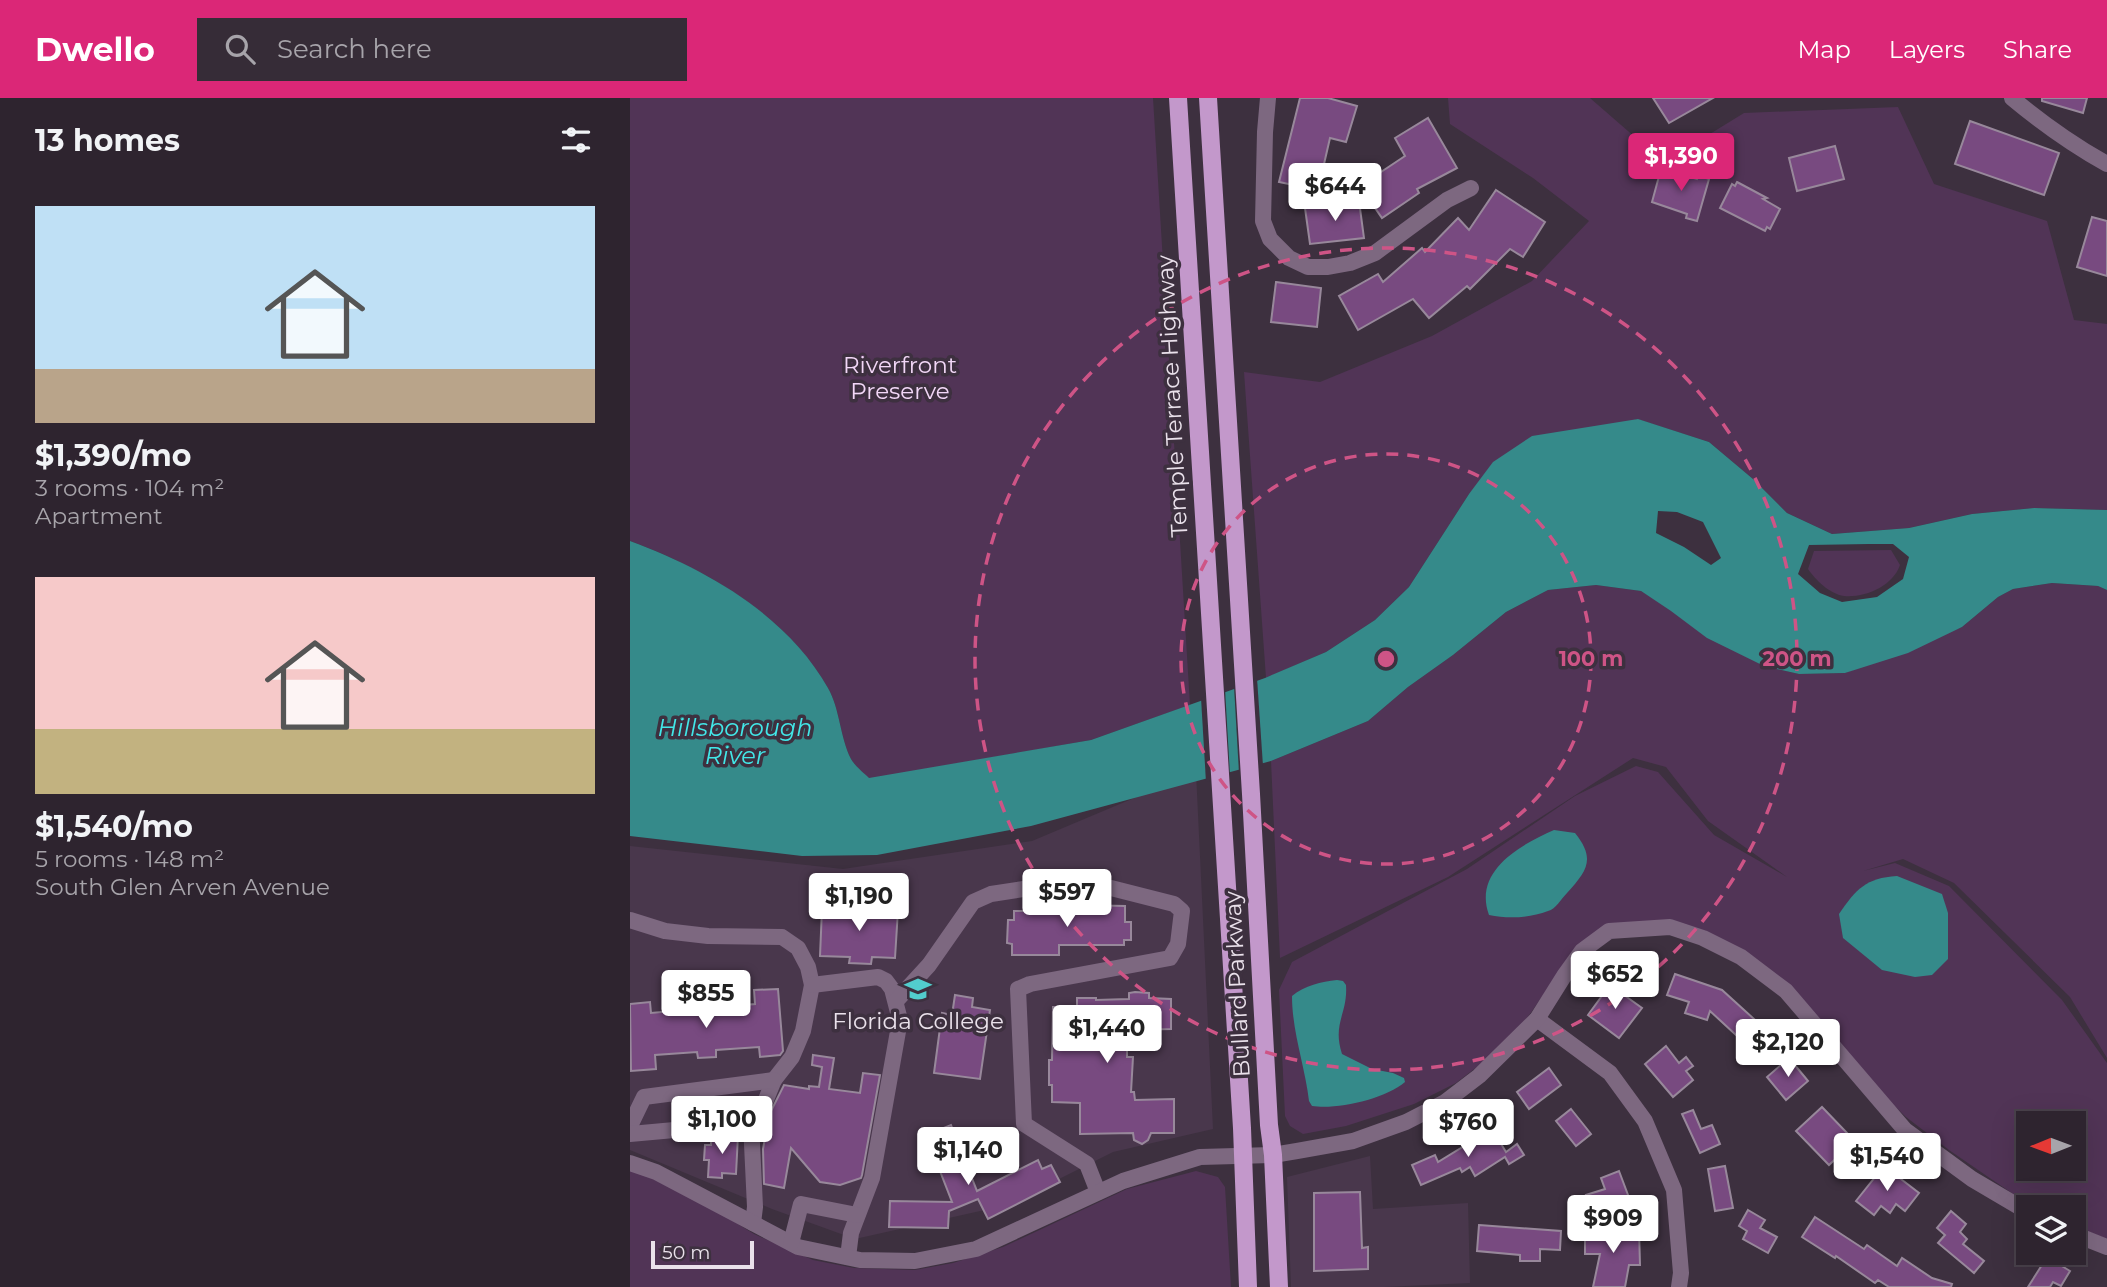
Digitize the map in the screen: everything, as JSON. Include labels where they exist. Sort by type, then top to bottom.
[{"type":"main road","name":"Temple Terrace Highway","points":[[1178,98],[1214,691]]},
{"type":"main road","name":"Bullard Parkway","points":[[1208,98],[1279,1287]]},
{"type":"main road","name":"Bullard Parkway","points":[[1214,691],[1243,1156],[1248,1287]]},
{"type":"street","points":[[1268,98],[1263,221],[1270,239],[1289,258],[1308,267],[1350,263],[1375,253],[1447,200],[1471,188]]},
{"type":"street","points":[[2012,98],[2078,148],[2107,164]]},
{"type":"street","points":[[896,1001],[929,965],[972,902],[991,894],[1055,884],[1111,888],[1174,904],[1182,911],[1178,944],[1170,958],[1030,984],[1018,989],[1024,1124],[1087,1164],[1098,1192]]},
{"type":"street","points":[[630,920],[665,932],[708,936],[782,937],[798,948],[808,967],[812,985],[803,1031],[792,1057],[774,1080],[765,1102],[751,1123],[755,1208],[753,1223]]},
{"type":"street","points":[[630,1163],[656,1172],[798,1247],[860,1260],[915,1261],[976,1249],[1122,1181],[1200,1157],[1273,1155],[1353,1141],[1406,1122],[1435,1107],[1479,1076],[1537,1019],[1582,951],[1609,931],[1670,927],[1703,938],[1741,957],[1786,991],[1905,1130],[1972,1179],[2016,1205]]},
{"type":"street","points":[[812,985],[878,977],[886,981],[896,1001],[900,1020],[872,1178],[851,1233],[848,1257]]},
{"type":"street","points":[[1537,1019],[1610,1073],[1646,1121],[1674,1190],[1681,1273],[1679,1287]]},
{"type":"street","points":[[630,1126],[644,1097],[774,1080]]},
{"type":"street","points":[[630,1135],[751,1123]]},
{"type":"street","points":[[791,1243],[801,1205],[857,1215]]},
{"type":"street","points":[[2086,1239],[2107,1247]]},
{"type":"shaded area","name":"Florida College","points":[[1196,772],[1213,1129],[1113,1152],[1007,1205],[855,1239],[772,1209],[630,1150],[630,846],[843,869],[1032,841]]},
{"type":"shaded area","points":[[1370,1156],[1373,1209],[1468,1203],[1470,1283],[1291,1287],[1287,1177]]},
{"type":"green space","name":"Riverfront Preserve","points":[[630,98],[1153,98],[1190,705],[1091,740],[869,779],[851,759],[828,688],[811,662],[790,638],[742,598],[715,581],[659,552],[630,541]]},
{"type":"green space","points":[[1448,98],[1590,98],[1636,138],[1692,145],[1744,113],[1898,107],[1934,184],[2047,221],[2074,320],[2107,324],[2107,510],[2034,508],[1972,514],[1909,528],[1832,534],[1787,513],[1753,479],[1709,442],[1637,419],[1469,494],[1409,587],[1375,620],[1326,652],[1266,678],[1244,372],[1320,382],[1432,336],[1532,281],[1589,221],[1533,178],[1450,124]]},
{"type":"green space","points":[[1891,550],[1900,565],[1896,572],[1885,585],[1861,595],[1844,596],[1833,592],[1808,569],[1814,551]]},
{"type":"green space","points":[[2052,583],[2098,586],[2107,590],[2107,1058],[2070,997],[1954,883],[1903,859],[1863,871],[1895,863],[1949,886],[2062,1000],[2107,1063],[2107,1239],[2086,1231],[2086,1195],[2016,1196],[1906,1117],[1724,941],[1636,922],[1558,973],[1504,1046],[1456,1083],[1414,1104],[1346,1126],[1303,1134],[1290,1126],[1285,1116],[1279,990],[1292,962],[1467,869],[1575,796],[1636,766],[1658,772],[1714,835],[1787,877],[1708,821],[1666,767],[1633,758],[1448,877],[1280,958],[1271,761],[1368,721],[1506,612],[1548,590],[1596,585],[1641,591],[1764,666],[1799,674],[1845,673],[1962,627],[1998,597],[2013,589]]},
{"type":"green space","points":[[630,1169],[725,1216],[754,1234],[813,1260],[854,1268],[915,1270],[953,1263],[1003,1247],[1127,1189],[1196,1171],[1218,1177],[1225,1187],[1231,1287],[630,1287]]},
{"type":"water","name":"Hillsborough River","points":[[1638,419],[1709,442],[1753,479],[1787,513],[1832,534],[1909,528],[1972,514],[2034,508],[2107,510],[2107,590],[2098,586],[2052,583],[2013,589],[1998,597],[1962,627],[1908,653],[1845,673],[1799,674],[1764,666],[1707,638],[1641,591],[1596,585],[1548,590],[1506,612],[1368,721],[1271,761],[1031,826],[877,855],[802,856],[630,836],[630,541],[659,552],[715,581],[767,617],[790,638],[811,662],[828,688],[851,759],[869,778],[1091,740],[1265,678],[1326,652],[1375,620],[1409,587],[1493,462],[1532,436]],"holes":[[[1658,511],[1677,512],[1703,522],[1721,558],[1711,565],[1656,533]],[[1893,544],[1909,557],[1903,579],[1877,597],[1842,602],[1820,593],[1798,574],[1809,545]]]},
{"type":"water","points":[[1554,830],[1575,833],[1582,842],[1587,858],[1580,878],[1551,910],[1519,917],[1489,915],[1486,899],[1488,885],[1494,873],[1514,852]]},
{"type":"water","points":[[1897,876],[1942,894],[1948,913],[1948,959],[1932,975],[1915,977],[1882,970],[1843,938],[1839,914],[1851,898],[1870,882]]},
{"type":"water","points":[[1337,980],[1346,985],[1345,1004],[1339,1026],[1342,1054],[1372,1069],[1393,1073],[1404,1078],[1405,1082],[1386,1093],[1360,1102],[1312,1106],[1296,1036],[1292,996],[1319,983]]},
{"type":"pier","points":[[1257,678],[1263,766],[1239,773],[1234,686]]},
{"type":"pier","points":[[1225,689],[1230,775],[1206,782],[1201,698]]},
{"type":"building","points":[[1300,98],[1328,98],[1357,106],[1346,142],[1330,138],[1318,190],[1279,182]]},
{"type":"building","points":[[1653,98],[1713,98],[1669,123]]},
{"type":"building","points":[[2042,98],[2087,98],[2083,113],[2042,101]]},
{"type":"building","points":[[1428,118],[1457,168],[1417,189],[1419,193],[1382,218],[1360,186],[1405,156],[1395,138]]},
{"type":"building","points":[[1970,121],[2059,153],[2044,195],[1955,164]]},
{"type":"building","points":[[1835,146],[1844,179],[1797,191],[1789,158]]},
{"type":"building","points":[[1661,169],[1697,179],[1698,175],[1709,179],[1697,221],[1686,218],[1687,214],[1652,202]]},
{"type":"building","points":[[1737,182],[1767,198],[1763,199],[1780,209],[1770,229],[1767,227],[1765,231],[1720,208],[1732,184],[1735,186]]},
{"type":"building","points":[[1496,190],[1545,222],[1523,257],[1510,249],[1470,289],[1467,286],[1429,318],[1413,299],[1358,330],[1339,296],[1378,274],[1383,282],[1422,248],[1425,252],[1458,218],[1469,230]]},
{"type":"building","points":[[1359,201],[1364,238],[1310,244],[1305,208]]},
{"type":"building","points":[[2092,217],[2107,221],[2107,276],[2077,267]]},
{"type":"building","points":[[1276,282],[1321,288],[1317,327],[1271,322]]},
{"type":"building","points":[[852,902],[870,903],[870,910],[898,910],[895,958],[872,957],[871,964],[849,963],[850,957],[820,956],[822,909],[851,909]]},
{"type":"building","points":[[1079,905],[1125,906],[1125,922],[1131,922],[1131,940],[1124,940],[1124,945],[1059,945],[1059,955],[1012,955],[1012,944],[1007,943],[1008,920],[1014,920],[1014,911],[1079,911]]},
{"type":"building","points":[[1675,974],[1722,990],[1765,1029],[1749,1047],[1710,1011],[1707,1020],[1685,1013],[1689,1002],[1667,995]]},
{"type":"building","points":[[1610,985],[1642,1008],[1619,1038],[1588,1015]]},
{"type":"building","points":[[778,989],[783,1051],[780,1055],[760,1057],[759,1047],[716,1050],[716,1057],[698,1058],[697,1052],[655,1055],[656,1069],[631,1071],[630,1004],[650,1002],[651,1013],[684,1010],[684,1005],[721,1002],[722,1007],[755,1004],[754,990]]},
{"type":"building","points":[[1129,993],[1149,993],[1149,998],[1171,999],[1171,1029],[1127,1030],[1127,1057],[1133,1057],[1131,1092],[1134,1092],[1135,1100],[1174,1099],[1174,1133],[1151,1133],[1148,1140],[1142,1144],[1134,1140],[1133,1133],[1080,1134],[1080,1103],[1052,1102],[1049,1060],[1052,1060],[1053,1007],[1077,1007],[1077,998],[1129,999]]},
{"type":"building","points":[[955,995],[973,998],[972,1007],[990,1010],[980,1079],[934,1073],[942,1013],[952,1015]]},
{"type":"building","points":[[1666,1046],[1679,1063],[1686,1057],[1693,1066],[1686,1071],[1693,1080],[1673,1097],[1645,1064]]},
{"type":"building","points":[[813,1055],[834,1058],[829,1089],[860,1093],[863,1073],[880,1075],[861,1178],[840,1185],[820,1182],[791,1148],[784,1188],[764,1184],[763,1149],[769,1115],[784,1085],[809,1089],[809,1086],[819,1087],[822,1067],[812,1065]]},
{"type":"building","points":[[1789,1058],[1808,1081],[1786,1100],[1767,1077]]},
{"type":"building","points":[[1549,1068],[1561,1085],[1529,1109],[1517,1092]]},
{"type":"building","points":[[1822,1107],[1848,1134],[1840,1142],[1846,1149],[1829,1165],[1796,1131]]},
{"type":"building","points":[[1571,1109],[1591,1134],[1576,1146],[1556,1121]]},
{"type":"building","points":[[1693,1110],[1701,1129],[1712,1125],[1720,1144],[1700,1153],[1682,1114]]},
{"type":"building","points":[[951,1125],[977,1191],[1038,1160],[1042,1169],[1051,1165],[1060,1182],[988,1219],[978,1199],[949,1211],[948,1228],[889,1227],[890,1201],[952,1202],[926,1135]]},
{"type":"building","points":[[1492,1129],[1506,1152],[1517,1144],[1524,1155],[1509,1164],[1505,1157],[1475,1176],[1470,1167],[1462,1172],[1460,1168],[1421,1185],[1412,1165],[1435,1155],[1438,1162]]},
{"type":"building","points":[[738,1135],[736,1174],[722,1173],[722,1178],[708,1177],[709,1160],[704,1160],[705,1145],[711,1145],[711,1137]]},
{"type":"building","points":[[1725,1166],[1733,1208],[1715,1211],[1708,1169]]},
{"type":"building","points":[[1884,1166],[1919,1193],[1905,1211],[1896,1204],[1890,1213],[1881,1206],[1874,1215],[1856,1201]]},
{"type":"building","points":[[1619,1171],[1631,1203],[1594,1217],[1586,1195],[1605,1189],[1601,1178]]},
{"type":"building","points":[[1360,1192],[1362,1248],[1368,1247],[1368,1269],[1314,1271],[1314,1193]]},
{"type":"building","points":[[1748,1210],[1765,1220],[1760,1228],[1777,1237],[1768,1253],[1743,1239],[1747,1231],[1739,1226]]},
{"type":"building","points":[[1951,1211],[1966,1224],[1960,1232],[1967,1239],[1963,1244],[1984,1261],[1974,1273],[1938,1243],[1945,1235],[1937,1228]]},
{"type":"building","points":[[1815,1217],[1864,1249],[1867,1245],[1897,1266],[1902,1258],[1932,1278],[1952,1284],[1951,1287],[1889,1287],[1878,1280],[1875,1283],[1802,1237]]},
{"type":"building","points":[[1479,1225],[1561,1231],[1560,1250],[1540,1249],[1540,1261],[1520,1261],[1520,1255],[1477,1251]]},
{"type":"building","points":[[1639,1230],[1640,1265],[1629,1265],[1625,1287],[1593,1287],[1600,1254],[1585,1254],[1585,1231]]},
{"type":"building","points":[[2042,1265],[2060,1265],[2070,1271],[2061,1286],[2053,1282],[2050,1287],[2028,1287]]},
{"type":"place","name":"Florida College","points":[[918,989]]}]
